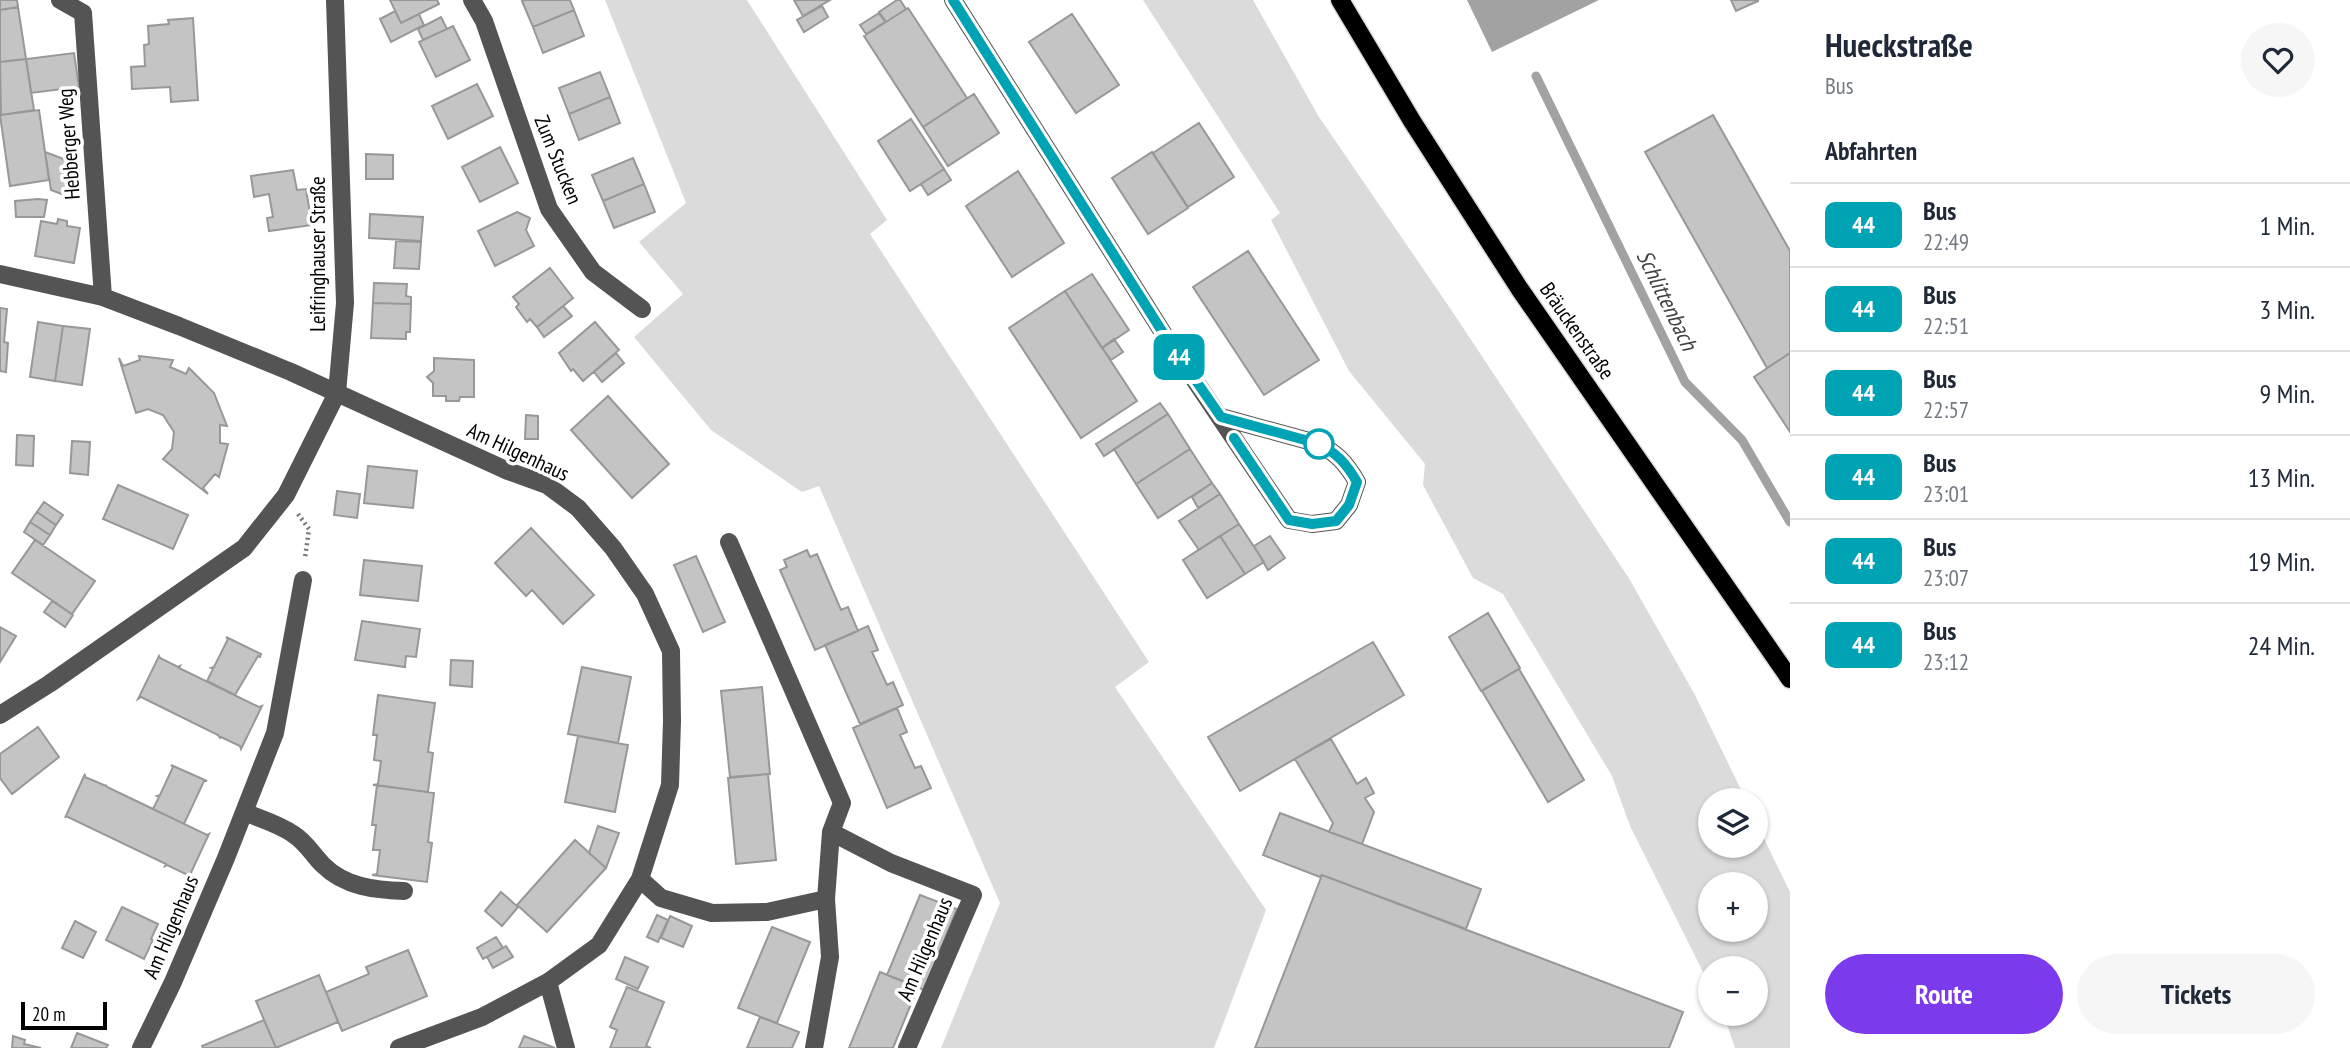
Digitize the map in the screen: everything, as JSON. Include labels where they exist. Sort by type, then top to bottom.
[{"type":"main road","name":"Bräuckenstraße","points":[[1340,0],[1412,121],[1519,288],[1790,679]]},
{"type":"street","name":"Hebberger Weg","points":[[60,0],[83,13],[103,298]]},
{"type":"street","name":"Leifringhauser Straße","points":[[0,715],[244,548],[286,495],[337,393],[345,303],[335,0]]},
{"type":"street","name":"Zum Stucken","points":[[472,0],[484,21],[549,209],[593,272],[642,309]]},
{"type":"street","points":[[953,0],[1165,336],[1289,520],[1312,524],[1336,521],[1349,505],[1357,482],[1346,463],[1329,449],[1221,417]]},
{"type":"street","points":[[0,274],[103,298],[213,340],[337,393]]},
{"type":"street","name":"Am Hilgenhaus","points":[[337,393],[508,471],[547,485],[578,508],[612,548],[645,594],[671,651],[670,785],[640,879],[599,945],[548,982],[482,1017],[399,1048]]},
{"type":"street","points":[[729,542],[842,803],[831,832],[826,899],[830,957],[814,1048]]},
{"type":"street","name":"Am Hilgenhaus","points":[[141,1048],[173,982],[275,733],[303,580]]},
{"type":"street","points":[[244,812],[294,835],[308,846],[325,867],[346,881],[373,890],[404,891]]},
{"type":"street","name":"Am Hilgenhaus","points":[[831,832],[891,863],[973,895],[907,1048]]},
{"type":"street","points":[[640,879],[661,898],[712,913],[767,912],[826,899]]},
{"type":"street","points":[[548,982],[566,1048]]},
{"type":"path","points":[[286,495],[309,530],[303,580]]},
{"type":"shaded area","points":[[605,0],[747,0],[887,220],[870,234],[1149,662],[1115,687],[1266,910],[1214,1048],[941,1048],[1000,903],[819,486],[802,492],[711,430],[634,337],[683,294],[639,242],[686,203]]},
{"type":"shaded area","points":[[1143,0],[1253,0],[1319,117],[1452,311],[1630,580],[1695,695],[1740,788],[1698,788],[1698,858],[1768,858],[1768,847],[1790,892],[1790,1048],[1735,1048],[1727,1026],[1768,1026],[1768,956],[1698,956],[1698,962],[1630,826],[1612,776],[1503,594],[1473,578],[1423,485],[1425,464],[1349,371],[1271,220],[1280,213]]},
{"type":"shaded area","points":[[1467,0],[1599,0],[1492,52]]},
{"type":"building","points":[[0,0],[17,0],[18,7],[0,10]]},
{"type":"building","points":[[390,0],[437,0],[439,4],[401,23]]},
{"type":"building","points":[[570,0],[574,10],[533,27],[522,1]]},
{"type":"building","points":[[794,0],[830,0],[803,16]]},
{"type":"building","points":[[900,0],[906,9],[886,22],[879,12]]},
{"type":"building","points":[[1731,0],[1758,0],[1758,1],[1736,11]]},
{"type":"building","points":[[822,6],[828,17],[804,32],[797,20]]},
{"type":"building","points":[[18,7],[26,59],[0,62],[0,10]]},
{"type":"building","points":[[908,8],[967,98],[923,127],[864,36]]},
{"type":"building","points":[[574,10],[584,36],[543,53],[533,27]]},
{"type":"building","points":[[395,11],[401,23],[419,14],[424,25],[391,42],[380,19]]},
{"type":"building","points":[[879,13],[885,22],[866,34],[860,25]]},
{"type":"building","points":[[1072,14],[1119,85],[1076,113],[1029,42]]},
{"type":"building","points":[[441,17],[447,29],[423,40],[418,29]]},
{"type":"building","points":[[193,18],[198,100],[171,102],[170,87],[132,89],[131,67],[145,66],[144,45],[149,44],[148,26],[169,24],[168,20]]},
{"type":"building","points":[[453,26],[470,60],[436,77],[419,42]]},
{"type":"building","points":[[74,53],[79,87],[31,93],[26,59]]},
{"type":"building","points":[[26,59],[34,110],[1,115],[0,62]]},
{"type":"building","points":[[600,72],[610,97],[569,114],[559,88]]},
{"type":"building","points":[[477,84],[493,116],[448,139],[432,106]]},
{"type":"building","points":[[974,94],[999,133],[948,166],[923,127]]},
{"type":"building","points":[[610,97],[620,123],[579,140],[569,114]]},
{"type":"building","points":[[39,110],[49,180],[10,186],[0,115]]},
{"type":"building","points":[[1713,115],[1790,251],[1790,353],[1767,368],[1645,152]]},
{"type":"building","points":[[911,119],[944,169],[910,191],[878,141]]},
{"type":"building","points":[[1199,123],[1234,177],[1188,207],[1153,153]]},
{"type":"building","points":[[500,147],[518,183],[480,202],[462,167]]},
{"type":"building","points":[[45,152],[80,165],[67,196],[51,190]]},
{"type":"building","points":[[1152,152],[1188,208],[1148,234],[1112,178]]},
{"type":"building","points":[[366,154],[393,155],[393,179],[366,179]]},
{"type":"building","points":[[633,158],[644,184],[603,201],[592,175]]},
{"type":"building","points":[[944,169],[951,180],[928,195],[921,184]]},
{"type":"building","points":[[293,170],[297,190],[306,189],[312,225],[269,231],[267,218],[273,217],[269,194],[254,197],[251,176]]},
{"type":"building","points":[[1018,171],[1064,243],[1012,277],[966,206]]},
{"type":"building","points":[[644,184],[655,212],[614,228],[603,201]]},
{"type":"building","points":[[47,200],[44,217],[16,217],[15,201]]},
{"type":"building","points":[[517,212],[530,218],[526,230],[534,246],[495,266],[478,231]]},
{"type":"building","points":[[370,214],[423,217],[421,241],[369,238]]},
{"type":"building","points":[[58,219],[67,221],[67,226],[80,228],[74,263],[35,256],[41,221],[57,224]]},
{"type":"building","points":[[396,241],[421,242],[419,269],[394,268]]},
{"type":"building","points":[[1248,251],[1319,360],[1264,395],[1193,287]]},
{"type":"building","points":[[550,268],[573,298],[537,327],[530,319],[527,322],[516,307],[519,304],[513,297]]},
{"type":"building","points":[[1092,274],[1129,330],[1102,348],[1065,291]]},
{"type":"building","points":[[374,283],[407,284],[406,296],[411,297],[411,304],[373,303]]},
{"type":"building","points":[[1065,291],[1137,401],[1081,438],[1009,328]]},
{"type":"building","points":[[373,303],[411,304],[410,332],[406,332],[406,339],[371,338]]},
{"type":"building","points":[[563,306],[572,316],[544,337],[537,327]]},
{"type":"building","points":[[0,308],[7,309],[4,342],[8,343],[6,372],[0,371]]},
{"type":"building","points":[[38,322],[63,326],[55,381],[30,377]]},
{"type":"building","points":[[595,322],[619,350],[583,381],[573,369],[571,371],[559,353]]},
{"type":"building","points":[[63,326],[90,329],[82,385],[55,381]]},
{"type":"building","points":[[1114,339],[1123,352],[1111,360],[1102,348]]},
{"type":"building","points":[[616,353],[624,363],[602,382],[594,372]]},
{"type":"building","points":[[1790,353],[1790,432],[1754,377]]},
{"type":"building","points":[[139,356],[173,360],[170,367],[186,374],[189,368],[214,393],[227,426],[220,425],[220,443],[228,444],[219,477],[215,474],[203,488],[208,494],[163,459],[172,449],[174,432],[163,415],[148,409],[136,413],[119,358],[123,366],[140,360]]},
{"type":"building","points":[[434,358],[474,360],[474,397],[446,401],[446,396],[433,396],[433,383],[427,377],[434,371]]},
{"type":"building","points":[[608,396],[669,464],[632,498],[571,430]]},
{"type":"building","points":[[1160,403],[1168,414],[1104,456],[1096,444]]},
{"type":"building","points":[[1168,414],[1190,449],[1136,484],[1114,449]]},
{"type":"building","points":[[526,415],[538,416],[538,439],[525,439]]},
{"type":"building","points":[[17,435],[34,436],[33,466],[16,465]]},
{"type":"building","points":[[72,441],[90,442],[88,475],[70,473]]},
{"type":"building","points":[[1190,449],[1212,483],[1158,518],[1136,484]]},
{"type":"building","points":[[368,466],[417,471],[413,508],[364,503]]},
{"type":"building","points":[[1212,483],[1220,494],[1198,508],[1192,497]]},
{"type":"building","points":[[118,485],[188,515],[173,549],[103,519]]},
{"type":"building","points":[[337,491],[360,494],[357,518],[334,515]]},
{"type":"building","points":[[1220,494],[1239,524],[1199,550],[1179,521]]},
{"type":"building","points":[[44,502],[63,515],[56,525],[37,512]]},
{"type":"building","points":[[37,512],[56,525],[50,535],[30,522]]},
{"type":"building","points":[[30,522],[50,535],[43,545],[24,532]]},
{"type":"building","points":[[1239,524],[1264,562],[1245,574],[1220,536]]},
{"type":"building","points":[[531,528],[594,595],[563,624],[532,590],[526,596],[495,563]]},
{"type":"building","points":[[1220,536],[1245,574],[1207,598],[1183,560]]},
{"type":"building","points":[[1270,536],[1285,558],[1268,570],[1254,546]]},
{"type":"building","points":[[35,540],[95,581],[72,614],[12,573]]},
{"type":"building","points":[[807,550],[810,557],[817,554],[841,610],[848,607],[858,631],[815,650],[780,570],[787,567],[784,560]]},
{"type":"building","points":[[696,556],[725,622],[703,632],[674,565]]},
{"type":"building","points":[[364,560],[422,566],[418,601],[360,595]]},
{"type":"building","points":[[52,601],[73,615],[65,627],[44,612]]},
{"type":"building","points":[[1488,613],[1520,668],[1481,691],[1449,637]]},
{"type":"building","points":[[362,621],[420,629],[416,657],[406,656],[405,667],[355,660]]},
{"type":"building","points":[[868,626],[878,650],[872,652],[887,685],[893,682],[903,705],[860,724],[825,645]]},
{"type":"building","points":[[0,627],[16,636],[0,662]]},
{"type":"building","points":[[226,637],[261,654],[235,695],[207,681],[213,669],[211,668],[228,639]]},
{"type":"building","points":[[1373,642],[1404,695],[1240,791],[1208,737]]},
{"type":"building","points":[[159,656],[259,707],[262,706],[241,749],[240,746],[141,697],[138,699]]},
{"type":"building","points":[[451,660],[473,661],[472,687],[450,685]]},
{"type":"building","points":[[582,667],[631,677],[618,743],[568,734]]},
{"type":"building","points":[[1519,669],[1584,780],[1548,802],[1482,691]]},
{"type":"building","points":[[762,687],[770,774],[730,777],[721,691]]},
{"type":"building","points":[[378,695],[435,703],[428,752],[433,753],[428,792],[373,785],[378,784],[381,761],[374,760],[377,735],[373,735]]},
{"type":"building","points":[[897,708],[907,732],[900,735],[915,768],[921,766],[931,788],[887,808],[853,728]]},
{"type":"building","points":[[38,727],[59,757],[12,794],[0,778],[0,754]]},
{"type":"building","points":[[578,736],[628,745],[615,812],[565,802]]},
{"type":"building","points":[[1331,739],[1357,784],[1366,778],[1374,793],[1365,798],[1374,812],[1362,844],[1329,832],[1333,823],[1295,759]]},
{"type":"building","points":[[171,765],[207,781],[204,781],[184,824],[153,809],[173,767]]},
{"type":"building","points":[[85,774],[85,777],[209,834],[189,877],[66,816],[65,818]]},
{"type":"building","points":[[768,774],[776,860],[736,864],[728,778]]},
{"type":"building","points":[[377,785],[434,793],[428,842],[432,843],[427,882],[372,875],[377,874],[380,850],[373,850],[376,825],[372,825]]},
{"type":"building","points":[[1280,813],[1481,889],[1466,929],[1263,855]]},
{"type":"building","points":[[598,826],[619,833],[606,868],[589,853]]},
{"type":"building","points":[[575,840],[606,868],[547,932],[517,905]]},
{"type":"building","points":[[1322,875],[1683,1012],[1669,1048],[1255,1048]]},
{"type":"building","points":[[501,892],[518,907],[502,926],[485,911]]},
{"type":"building","points":[[920,895],[957,909],[924,990],[887,975]]},
{"type":"building","points":[[122,907],[158,924],[144,959],[106,940]]},
{"type":"building","points":[[657,915],[668,920],[658,942],[647,937]]},
{"type":"building","points":[[670,916],[692,926],[683,947],[661,938]]},
{"type":"building","points":[[75,921],[96,932],[83,958],[62,948]]},
{"type":"building","points":[[772,927],[810,942],[777,1023],[738,1008]]},
{"type":"building","points":[[496,937],[503,948],[483,959],[477,948]]},
{"type":"building","points":[[506,946],[513,957],[493,968],[487,957]]},
{"type":"building","points":[[408,950],[427,996],[342,1031],[326,992],[369,974],[366,967]]},
{"type":"building","points":[[625,957],[648,967],[638,989],[616,979]]},
{"type":"building","points":[[880,972],[918,987],[893,1048],[849,1048]]},
{"type":"building","points":[[319,975],[338,1022],[276,1048],[256,1001]]},
{"type":"building","points":[[627,987],[664,1002],[646,1046],[651,1048],[610,1048],[617,1030],[610,1027]]},
{"type":"building","points":[[760,1017],[799,1032],[792,1048],[747,1048]]},
{"type":"building","points":[[264,1020],[276,1048],[202,1046]]},
{"type":"building","points":[[77,1033],[108,1045],[106,1048],[71,1048]]},
{"type":"building","points":[[13,1036],[25,1040],[24,1044],[41,1048],[12,1048]]},
{"type":"building","points":[[524,1036],[555,1048],[519,1048]]},
{"type":"waterway","name":"Schlittenbach","points":[[1536,76],[1685,382],[1742,440],[1790,522]]},
{"type":"bus line","name":"44","points":[[953,0],[1165,336],[1221,417],[1329,449],[1346,463],[1357,482],[1349,505],[1336,521],[1312,524],[1289,520],[1234,438]]}]
